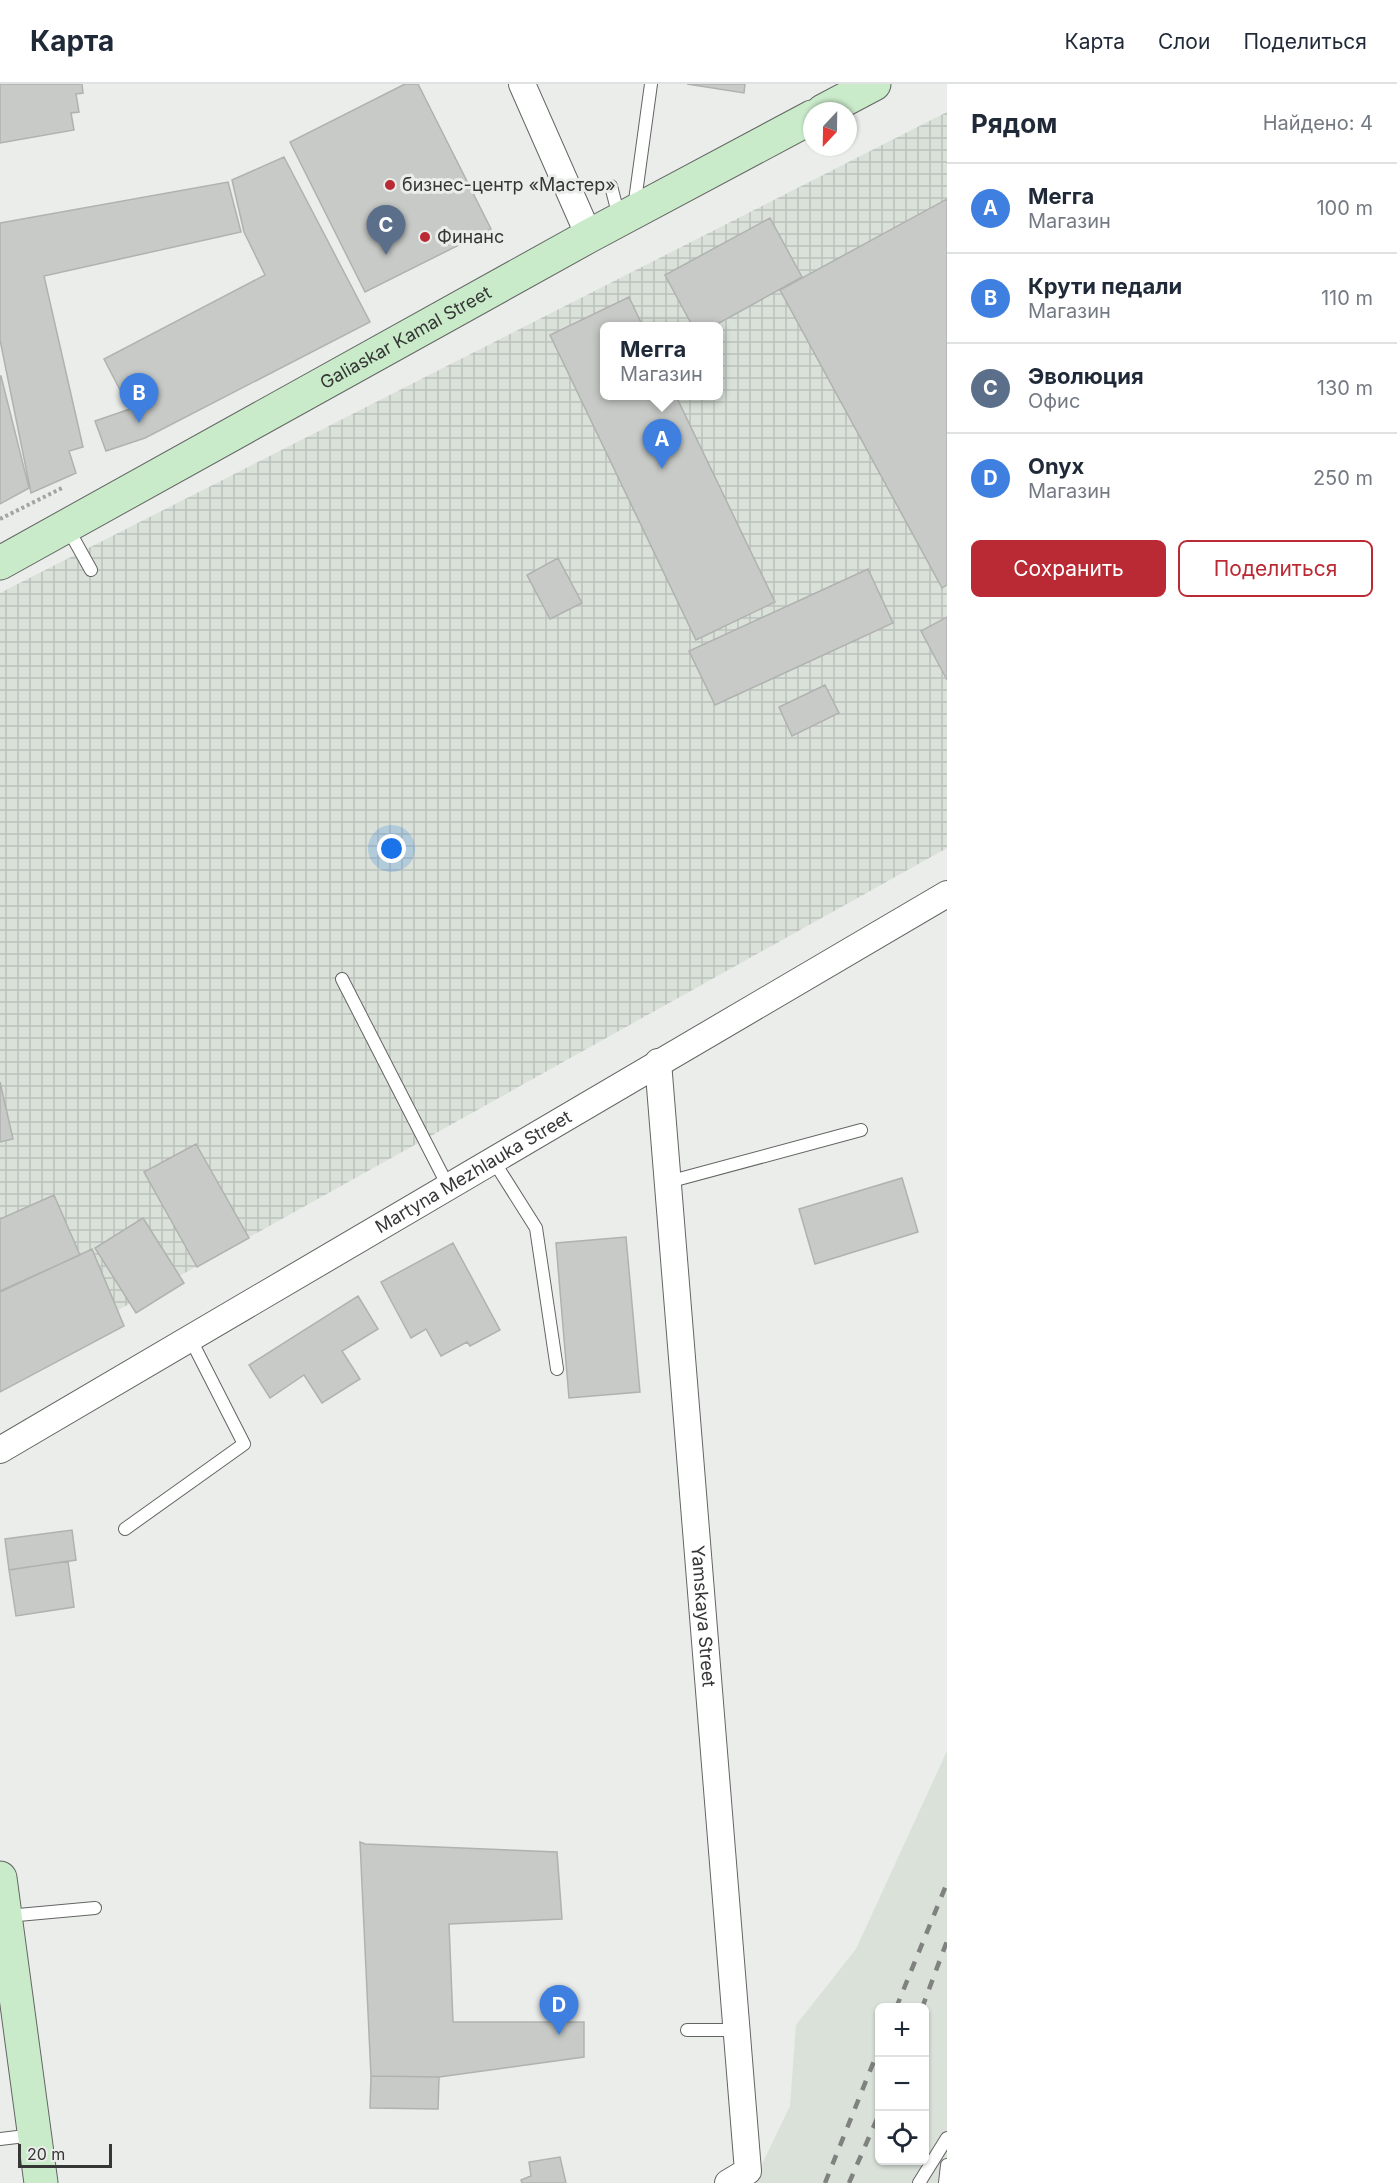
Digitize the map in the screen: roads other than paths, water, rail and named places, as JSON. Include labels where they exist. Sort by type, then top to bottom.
[{"type":"street","points":[[522,84],[589,236]]},
{"type":"street","points":[[840,102],[874,84]]},
{"type":"street","name":"Galiaskar Kamal Street","points":[[0,564],[589,236],[803,122]]},
{"type":"street","name":"Martyna Mezhlauka Street","points":[[0,1450],[947,894]]},
{"type":"street","name":"Yamskaya Street","points":[[658,1062],[736,2030],[738,2177]]},
{"type":"street","points":[[0,1878],[15,2024],[41,2183]]},
{"type":"lane","points":[[626,216],[651,84]]},
{"type":"lane","points":[[611,186],[626,216]]},
{"type":"lane","points":[[67,526],[91,570]]},
{"type":"lane","points":[[342,979],[448,1186]]},
{"type":"lane","points":[[668,1182],[861,1130]]},
{"type":"lane","points":[[494,1160],[536,1228],[558,1369]]},
{"type":"lane","points":[[125,1529],[244,1444],[190,1338]]},
{"type":"lane","points":[[5,1937],[95,1908]]},
{"type":"lane","points":[[687,2030],[736,2030]]},
{"type":"lane","points":[[0,2139],[34,2135]]},
{"type":"lane","points":[[919,2183],[947,2138]]},
{"type":"lane","points":[[945,2183],[947,2165]]},
{"type":"railway","points":[[898,2003],[947,1883]]},
{"type":"railway","points":[[924,2003],[947,1941]]},
{"type":"railway","points":[[825,2183],[876,2057]]},
{"type":"railway","points":[[849,2183],[875,2123]]},
{"type":"place","name":"бизнес-центр «Мастер»","points":[[390,185]]},
{"type":"place","name":"Финанс","points":[[425,237]]},
{"type":"place","name":"Эволюция","points":[[386,255]]},
{"type":"place","name":"Крути педали","points":[[139,423]]},
{"type":"place","name":"Мегга","points":[[662,469]]},
{"type":"place","name":"Onyx","points":[[559,2035]]}]
